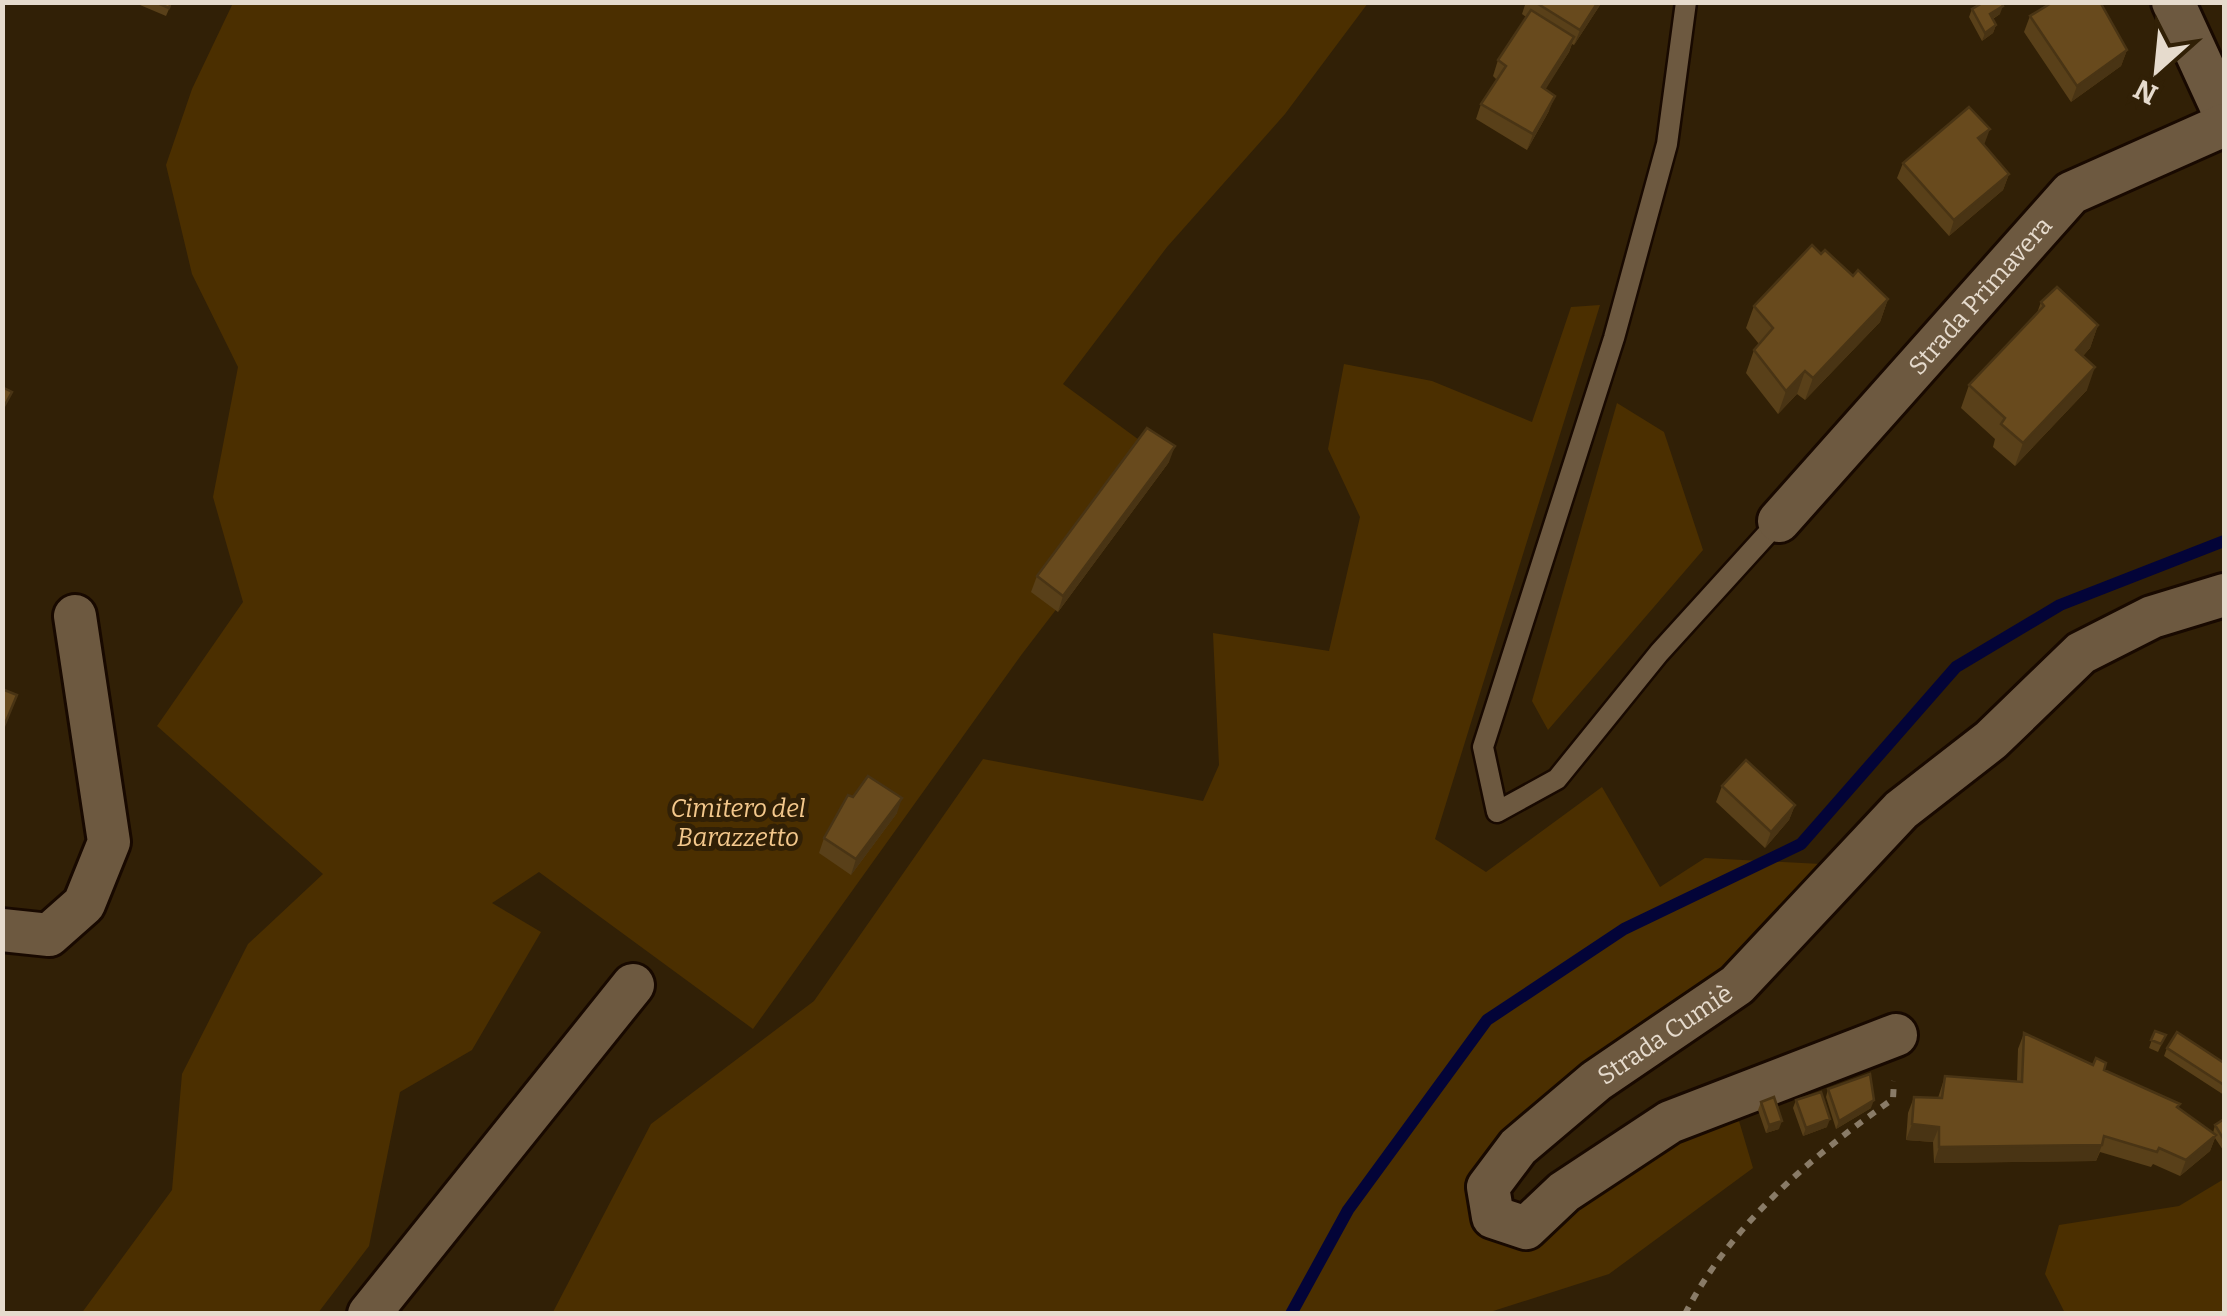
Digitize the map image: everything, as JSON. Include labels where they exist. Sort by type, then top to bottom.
[{"type":"street","points":[[2173,2],[2224,113]]},
{"type":"street","name":"Strada Primavera","points":[[1779,521],[2071,194],[2224,125]]},
{"type":"street","name":"Strada Cumiè","points":[[1896,1035],[1670,1122],[1564,1192],[1526,1228],[1493,1217],[1488,1187],[1518,1147],[1596,1081],[1736,984],[1901,810],[1990,740],[2080,653],[2152,618],[2224,595]]},
{"type":"street","points":[[2,930],[49,935],[84,904],[109,842],[75,616]]},
{"type":"street","points":[[369,1314],[633,985]]},
{"type":"lane","points":[[1686,2],[1662,162],[1614,338],[1484,748],[1497,812],[1557,779],[1659,653],[1779,521]]},
{"type":"path","points":[[1686,1314],[1707,1271],[1814,1155],[1893,1099],[1896,1035]]},
{"type":"green space","name":"Cimitero del Barazzetto","points":[[233,3],[1368,3],[1285,114],[1167,247],[1063,384],[1169,462],[1022,654],[753,1029],[539,872],[492,903],[541,932],[472,1050],[400,1092],[369,1246],[318,1313],[81,1314],[172,1190],[182,1074],[248,944],[323,874],[157,726],[243,602],[213,497],[238,367],[192,274],[166,165],[192,89]]},
{"type":"green space","points":[[1600,305],[1435,839],[1486,872],[1602,787],[1660,887],[1705,858],[1821,864],[1740,956],[1593,1062],[1473,1168],[1472,1225],[1524,1249],[1690,1132],[1739,1121],[1753,1168],[1609,1274],[1487,1313],[552,1314],[651,1124],[814,1001],[983,759],[1203,801],[1219,765],[1213,633],[1329,651],[1360,517],[1328,449],[1344,364],[1432,381],[1532,422],[1571,307]]},
{"type":"green space","points":[[1617,403],[1664,432],[1703,550],[1548,730],[1532,701]]},
{"type":"green space","points":[[2224,1179],[2224,1313],[2065,1313],[2045,1274],[2059,1225],[2179,1206]]},
{"type":"building","points":[[1535,2],[1598,2],[1580,30]]},
{"type":"building","points":[[1984,2],[2001,2],[2003,6],[1990,14],[1996,25],[1985,33],[1972,9]]},
{"type":"building","points":[[2053,2],[2100,2],[2127,50],[2077,86],[2030,16]]},
{"type":"building","points":[[1531,10],[1574,37],[1542,87],[1555,96],[1533,134],[1481,104],[1506,66],[1498,60]]},
{"type":"building","points":[[1969,107],[1990,129],[1978,138],[2009,174],[1954,220],[1903,163]]},
{"type":"building","points":[[1812,245],[1821,254],[1825,250],[1853,276],[1858,270],[1888,299],[1813,378],[1805,371],[1786,391],[1754,350],[1773,328],[1754,306]]},
{"type":"building","points":[[2057,287],[2098,325],[2076,350],[2095,367],[2023,443],[2001,424],[2005,418],[1969,385],[2044,306],[2041,302]]},
{"type":"building","points":[[2,387],[12,392],[2,410]]},
{"type":"building","points":[[1147,428],[1175,446],[1063,596],[1037,576]]},
{"type":"building","points":[[2,689],[17,695],[2,731]]},
{"type":"building","points":[[1746,760],[1795,805],[1771,832],[1722,786]]},
{"type":"building","points":[[868,776],[902,798],[856,859],[824,838],[848,795],[853,797]]},
{"type":"building","points":[[2155,1031],[2166,1035],[2161,1044],[2151,1040]]},
{"type":"building","points":[[2177,1032],[2224,1063],[2224,1085],[2167,1048]]},
{"type":"building","points":[[2024,1033],[2093,1065],[2096,1058],[2106,1063],[2104,1070],[2180,1104],[2177,1107],[2216,1135],[2186,1160],[2159,1148],[2157,1152],[2104,1136],[2102,1145],[1939,1147],[1939,1127],[1912,1124],[1914,1097],[1942,1098],[1945,1076],[2022,1082]]},
{"type":"building","points":[[1870,1074],[1874,1100],[1839,1121],[1828,1089]]},
{"type":"building","points":[[1821,1092],[1830,1119],[1806,1128],[1796,1100]]},
{"type":"building","points":[[1774,1097],[1782,1121],[1769,1125],[1761,1102]]},
{"type":"building","points":[[2224,1119],[2224,1140],[2215,1125]]},
{"type":"waterway","points":[[1291,1314],[1348,1210],[1487,1020],[1624,929],[1801,844],[1956,667],[2060,605],[2224,541]]}]
